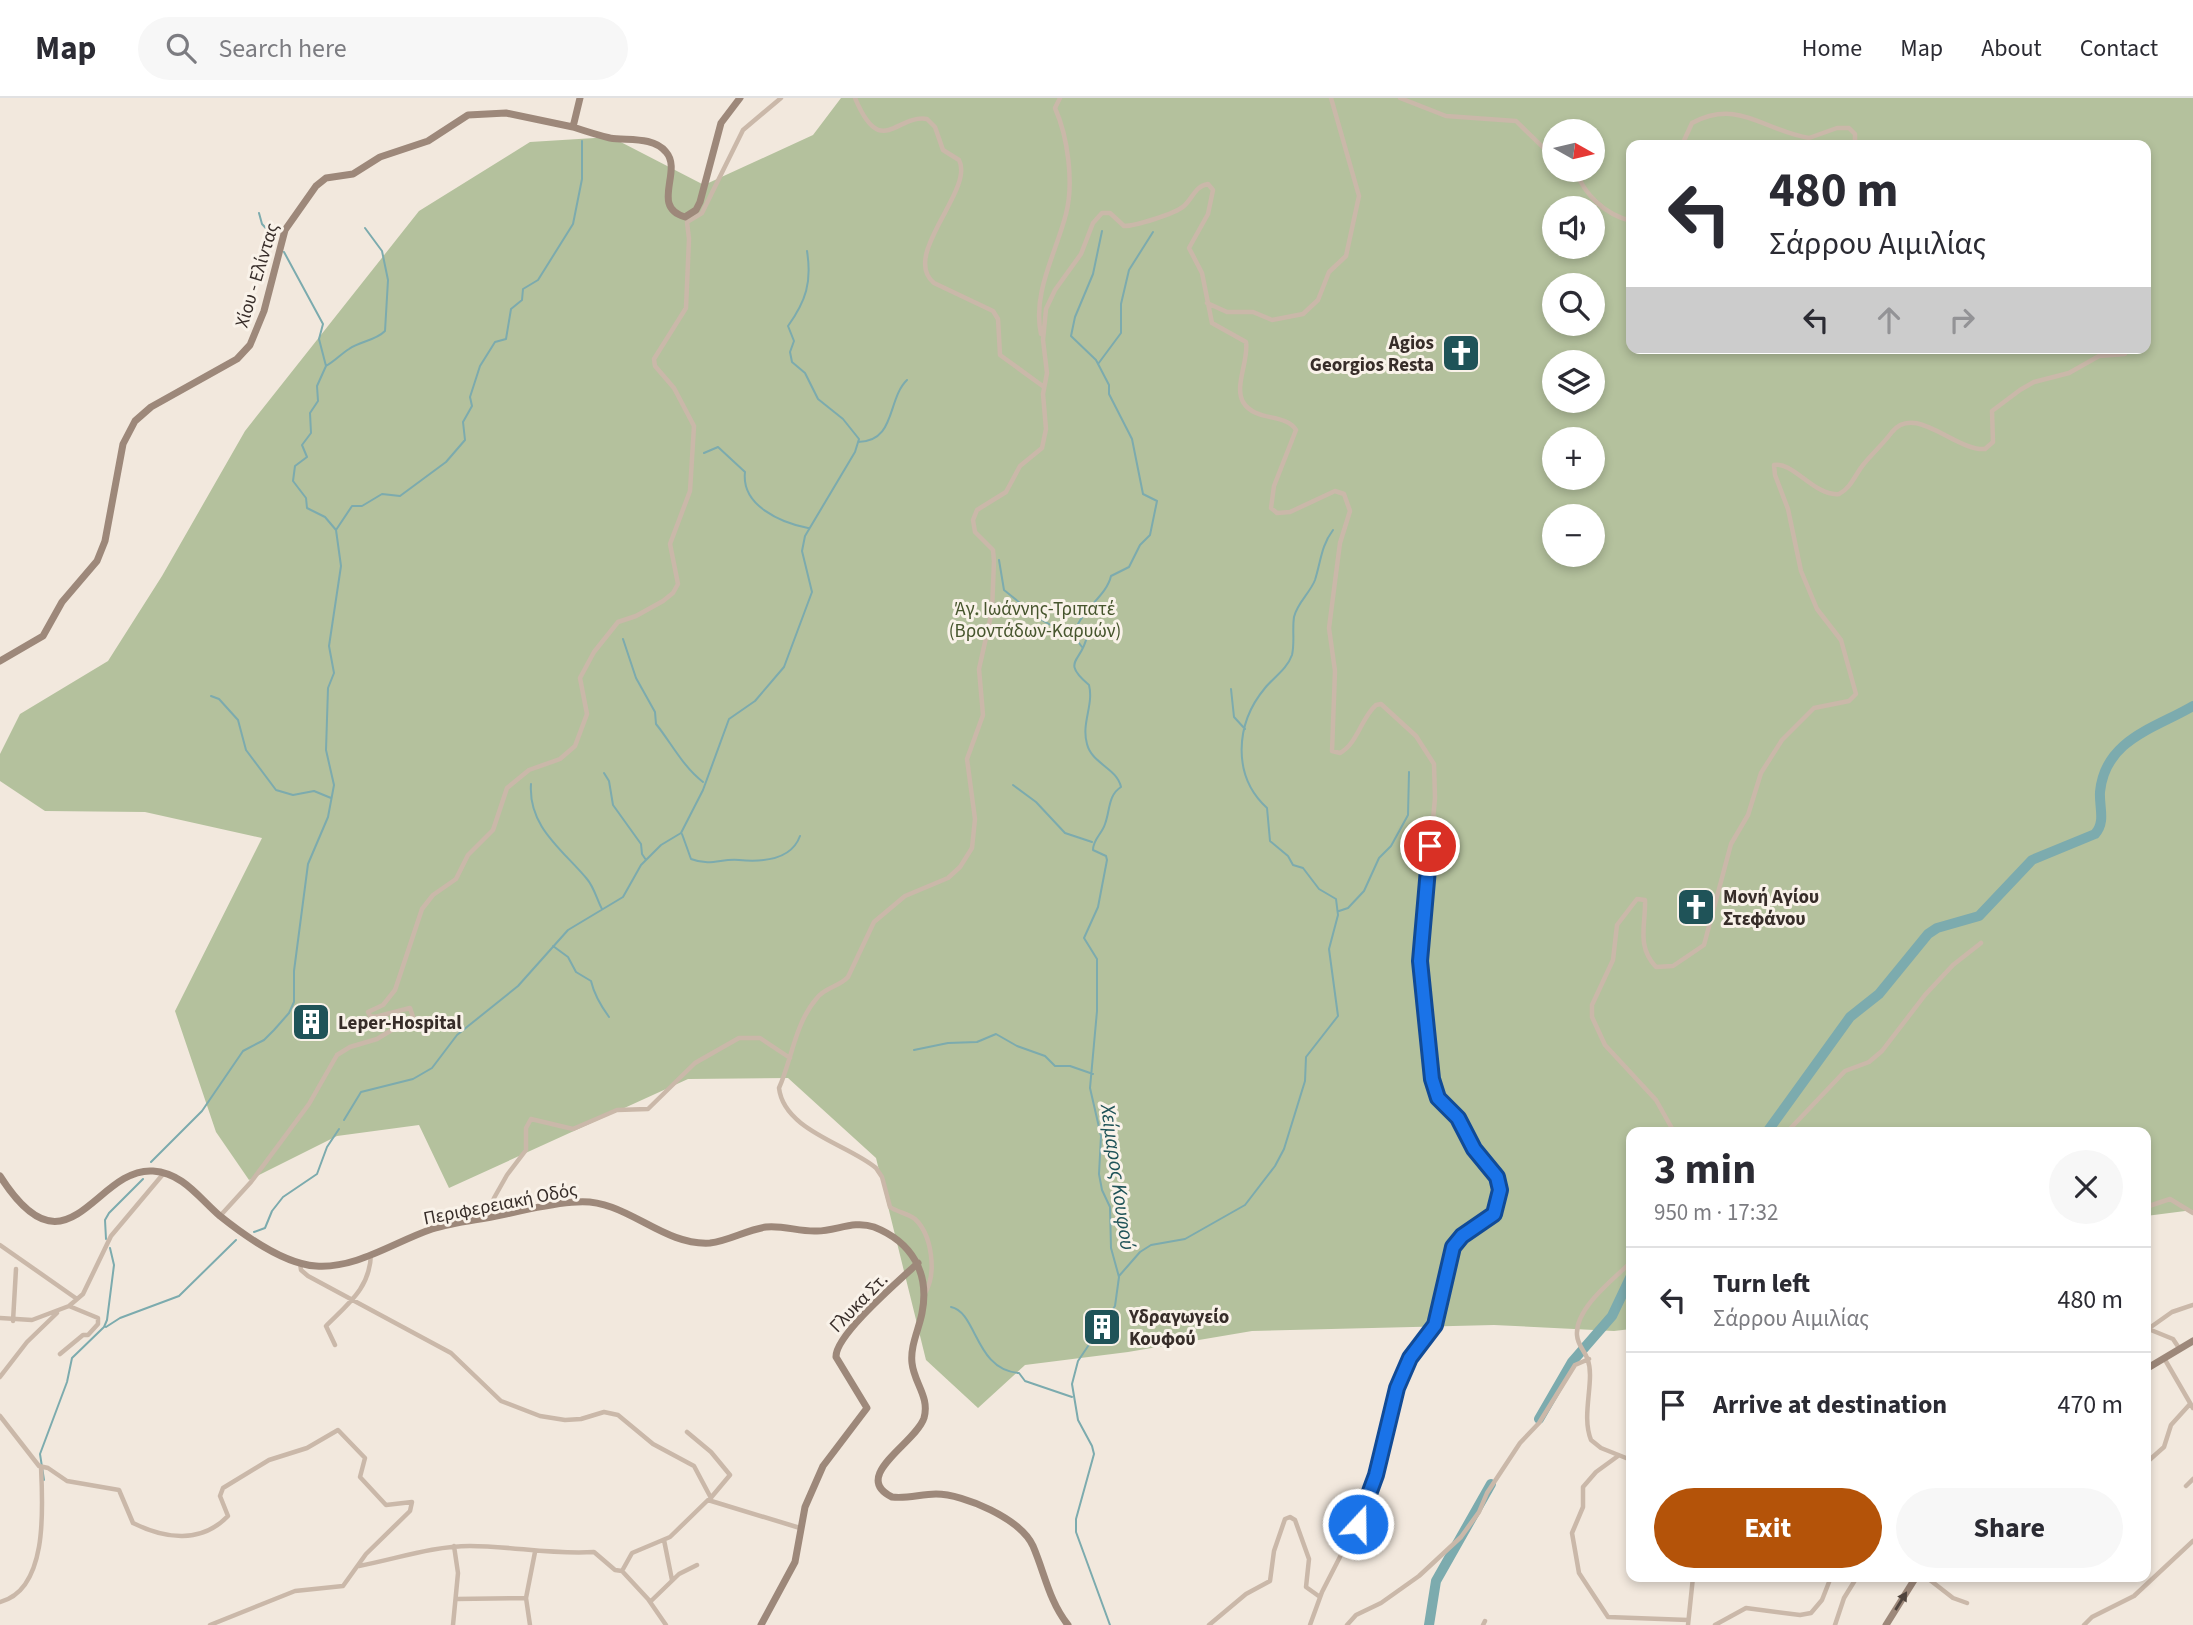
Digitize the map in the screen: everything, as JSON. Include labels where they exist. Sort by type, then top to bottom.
[{"type":"main road","points":[[573,127],[580,98]]},
{"type":"main road","points":[[686,220],[700,202],[721,123],[740,98]]},
{"type":"main road","name":"Χίου - Ελίντας","points":[[0,661],[43,636],[62,601],[97,561],[105,541],[123,444],[135,421],[151,407],[237,359],[250,345],[264,310],[285,230],[313,189],[326,178],[353,174],[380,157],[428,141],[468,115],[506,113],[611,138],[645,141],[663,149],[671,162],[668,202],[674,212],[686,220]]},
{"type":"main road","points":[[0,1176],[26,1210],[42,1217],[61,1220],[82,1213],[132,1174],[145,1171],[164,1172]]},
{"type":"main road","name":"Περιφερειακή Οδός","points":[[164,1172],[182,1180],[220,1216],[275,1252],[300,1264],[332,1266],[434,1228],[570,1202],[614,1206],[676,1237],[703,1243],[770,1227],[815,1231],[860,1224],[876,1228],[896,1240],[918,1263]]},
{"type":"main road","points":[[918,1263],[923,1274],[925,1293],[912,1356],[914,1372],[925,1400],[924,1418],[916,1434],[882,1466],[877,1480],[880,1487],[892,1497],[936,1494],[962,1499],[1015,1524],[1031,1542],[1049,1595],[1068,1625]]},
{"type":"main road","name":"Γλυκα Στ.","points":[[761,1625],[795,1562],[805,1507],[823,1466],[867,1408],[836,1357],[837,1348],[863,1314],[918,1263]]},
{"type":"main road","points":[[2151,1366],[2193,1341]]},
{"type":"main road","points":[[1886,1625],[1912,1582]]},
{"type":"street","points":[[220,1216],[251,1182],[309,1104],[337,1055],[350,1047],[377,1039],[413,1017],[410,1008],[375,1017],[368,1012],[383,1005],[400,981],[413,929],[422,909],[433,895],[456,879],[468,855],[494,830],[509,785],[531,769],[560,759],[575,746],[587,714],[580,687],[581,674],[608,633],[619,621],[653,607],[677,587],[678,574],[670,544],[690,491],[694,426],[681,399],[655,366],[654,359],[685,308],[690,239],[686,220],[702,213],[728,157],[747,125],[780,98]]},
{"type":"street","points":[[855,98],[867,122],[878,129],[895,130],[915,120],[927,119],[935,127],[943,150],[959,160],[962,176],[937,225],[926,262],[928,276],[934,283],[993,311],[998,320],[1000,355],[1044,387]]},
{"type":"street","points":[[925,1293],[931,1278],[928,1245],[923,1229],[912,1217],[890,1207],[882,1177],[876,1168],[819,1137],[794,1114],[779,1091],[797,1031],[810,1007],[824,991],[838,986],[848,977],[870,925],[905,896],[948,878],[960,867],[972,848],[975,819],[967,759],[982,721],[979,669],[992,611],[994,561],[993,550],[975,532],[973,520],[979,509],[1006,492],[1020,466],[1041,449],[1046,429],[1044,387],[1047,373],[1039,300],[1068,204],[1065,132],[1055,108],[1060,98]]},
{"type":"street","points":[[1207,303],[1227,312],[1253,312],[1272,320],[1303,314],[1318,300],[1328,272],[1346,256],[1359,196],[1331,98]]},
{"type":"street","points":[[1400,98],[1446,116],[1516,121],[1542,146]]},
{"type":"street","points":[[1684,140],[1692,123],[1711,113],[1727,111],[1758,118],[1809,138],[1837,128],[1849,128],[1855,134],[1855,140]]},
{"type":"street","points":[[1581,182],[1588,195],[1609,212],[1626,219]]},
{"type":"street","points":[[1042,340],[1051,297],[1081,254],[1099,215],[1110,212],[1123,225],[1132,225],[1175,212],[1186,204],[1198,188],[1208,184],[1213,192],[1210,208],[1189,248],[1201,270],[1214,326],[1246,342],[1241,389],[1245,405],[1255,414],[1290,424],[1295,429],[1274,486],[1271,503],[1273,511],[1287,513],[1335,491],[1344,494],[1349,502],[1349,516],[1339,551],[1329,628],[1335,671],[1332,751],[1340,753],[1347,748],[1369,712],[1378,704],[1387,707],[1410,729],[1434,764],[1435,798],[1420,961],[1432,1079],[1438,1098],[1458,1118],[1474,1149],[1496,1174],[1500,1186],[1498,1203],[1494,1214],[1462,1236],[1453,1247],[1435,1325],[1404,1372],[1391,1406],[1380,1459],[1364,1510],[1320,1597],[1310,1625]]},
{"type":"street","points":[[1671,1127],[1656,1100],[1605,1045],[1594,1027],[1592,1005],[1613,960],[1617,926],[1637,899],[1642,899],[1645,904],[1642,937],[1654,967],[1670,967],[1702,947],[1707,940],[1731,844],[1748,815],[1757,782],[1767,762],[1788,732],[1814,708],[1823,704],[1846,702],[1856,694],[1841,640],[1817,609],[1801,571],[1788,509],[1774,465],[1784,466],[1824,492],[1839,494],[1848,488],[1863,465],[1897,426],[1907,421],[1928,427],[1966,447],[1985,449],[1993,442],[1991,414],[1995,407],[2034,382],[2069,373],[2102,355],[2124,354]]},
{"type":"street","points":[[1792,1127],[1845,1071],[1868,1062],[1882,1051],[1925,995],[1953,965],[1981,943]]},
{"type":"street","points":[[489,1217],[494,1198],[526,1150],[526,1128],[531,1119],[573,1129],[617,1110],[648,1110],[695,1063],[738,1038],[760,1038],[790,1058]]},
{"type":"street","points":[[0,1318],[13,1321],[32,1320],[61,1310],[77,1299],[88,1285],[111,1236],[164,1172]]},
{"type":"street","points":[[2151,1205],[2170,1199],[2193,1213]]},
{"type":"street","points":[[0,1245],[77,1299]]},
{"type":"street","points":[[335,1345],[326,1326],[366,1283],[371,1253]]},
{"type":"street","points":[[300,1264],[301,1270],[308,1276],[451,1353],[501,1401],[540,1416],[565,1420],[581,1419],[604,1412],[615,1413],[653,1444],[694,1466],[709,1499],[800,1528]]},
{"type":"street","points":[[1626,1268],[1581,1319],[1577,1335],[1588,1356],[1589,1436],[1595,1446],[1626,1458]]},
{"type":"street","points":[[13,1321],[16,1269]]},
{"type":"street","points":[[60,1354],[83,1335],[88,1335],[98,1324],[98,1318],[69,1306]]},
{"type":"street","points":[[2151,1325],[2172,1312],[2193,1306]]},
{"type":"street","points":[[0,1377],[27,1342],[61,1310]]},
{"type":"street","points":[[2151,1330],[2173,1339],[2179,1348]]},
{"type":"street","points":[[1347,1625],[1356,1615],[1381,1603],[1419,1576],[1461,1536],[1520,1443],[1539,1423],[1575,1365],[1588,1356]]},
{"type":"street","points":[[2151,1459],[2164,1447],[2171,1425],[2192,1406],[2164,1357]]},
{"type":"street","points":[[0,1416],[44,1467],[67,1481],[119,1490],[135,1524],[161,1535],[190,1536],[209,1532],[228,1517],[220,1494],[225,1486],[269,1460],[307,1448],[334,1431],[344,1433],[365,1458],[360,1470],[361,1479],[381,1502],[388,1505],[410,1500],[413,1504],[366,1554],[341,1587],[295,1591],[210,1625]]},
{"type":"street","points":[[622,1571],[635,1550],[664,1540],[709,1499],[730,1475],[711,1452],[687,1432]]},
{"type":"street","points":[[1618,1456],[1596,1472],[1583,1488],[1583,1507],[1572,1533],[1577,1570],[1608,1617],[1688,1623],[1692,1582]]},
{"type":"street","points":[[0,1602],[18,1595],[34,1568],[39,1544],[44,1467]]},
{"type":"street","points":[[2186,1486],[2193,1479]]},
{"type":"street","points":[[1209,1625],[1246,1594],[1270,1581],[1274,1551],[1285,1520],[1290,1517],[1295,1520],[1310,1559],[1306,1587],[1320,1597]]},
{"type":"street","points":[[664,1540],[672,1580]]},
{"type":"street","points":[[2151,1580],[2193,1541]]},
{"type":"street","points":[[359,1566],[454,1546],[535,1552],[596,1552],[615,1570],[622,1571],[650,1601],[666,1625]]},
{"type":"street","points":[[453,1625],[458,1569],[454,1546]]},
{"type":"street","points":[[528,1624],[526,1598],[535,1552]]},
{"type":"street","points":[[650,1601],[672,1580],[697,1565]]},
{"type":"street","points":[[1715,1625],[1746,1608],[1800,1615],[1811,1613],[1822,1600],[1829,1582]]},
{"type":"street","points":[[1835,1625],[1844,1598],[1854,1582]]},
{"type":"street","points":[[1932,1582],[1953,1598],[1967,1603]]},
{"type":"street","points":[[2084,1625],[2092,1617],[2134,1596],[2149,1582]]},
{"type":"street","points":[[456,1599],[526,1598]]},
{"type":"green space","name":"Άγ. Ιωάννης-Τριπατέ (Βροντάδων-Καρυών)","points":[[841,98],[2193,98],[2193,1210],[2151,1215],[2151,1127],[1626,1127],[1626,1330],[1494,1325],[1252,1331],[1128,1352],[1025,1365],[978,1408],[926,1360],[876,1158],[788,1078],[688,1079],[449,1188],[419,1125],[337,1136],[249,1180],[216,1132],[175,1011],[262,838],[145,812],[45,811],[0,781],[0,754],[20,714],[108,661],[162,576],[245,431],[419,211],[530,142],[611,137],[704,185],[813,135]]},
{"type":"waterway","points":[[336,530],[352,506],[362,506],[382,494],[400,496],[446,462],[465,440],[463,422],[472,406],[470,397],[480,366],[495,342],[506,339],[511,309],[522,300],[523,289],[538,280],[573,224],[582,179],[582,141]]},
{"type":"waterway","points":[[259,213],[262,224],[274,237]]},
{"type":"waterway","points":[[326,366],[353,346],[385,331],[388,280],[382,251],[365,228]]},
{"type":"waterway","name":"Χείμαρος Κουφού","points":[[1102,231],[1093,274],[1075,317],[1071,336],[1096,360],[1109,385],[1109,394],[1132,439],[1143,494],[1157,501],[1150,535],[1140,545],[1129,567],[1111,576],[1105,589],[1078,624],[1080,632],[1087,636],[1074,666],[1080,677],[1089,685],[1090,700],[1085,729],[1087,744],[1094,756],[1115,775],[1121,787],[1112,799],[1105,824],[1093,846],[1093,850],[1106,856],[1107,860],[1098,907],[1084,938],[1097,959],[1097,1011],[1090,1088],[1101,1136],[1099,1174],[1102,1190],[1110,1207],[1111,1248],[1119,1277],[1115,1306],[1078,1361],[1072,1384],[1078,1420],[1094,1454],[1076,1519],[1076,1532],[1110,1625]]},
{"type":"waterway","points":[[1098,364],[1121,333],[1121,304],[1129,270],[1153,232]]},
{"type":"waterway","points":[[344,1120],[361,1092],[413,1079],[432,1068],[457,1035],[518,986],[568,930],[623,897],[641,865],[661,845],[681,833],[703,790],[729,719],[755,701],[784,667],[812,592],[802,551],[805,536],[855,452],[859,439],[843,419],[818,399],[805,373],[792,362],[790,352],[794,341],[788,326],[806,291],[809,272],[807,251]]},
{"type":"waterway","points":[[151,1162],[202,1111],[243,1051],[264,1040],[289,1013],[294,1002],[294,971],[308,864],[328,817],[334,785],[326,750],[328,688],[334,673],[329,646],[341,566],[336,530],[325,517],[307,508],[306,498],[293,481],[295,466],[307,457],[302,445],[311,433],[310,413],[318,401],[317,386],[326,366],[319,339],[323,324],[284,252]]},
{"type":"waterway","points":[[858,442],[879,435],[907,380]]},
{"type":"waterway","points":[[704,453],[718,447],[745,472],[745,484],[756,503],[776,517],[808,528]]},
{"type":"waterway","points":[[1119,1276],[1140,1252],[1151,1245],[1185,1239],[1245,1205],[1275,1166],[1284,1149],[1305,1081],[1306,1057],[1338,1016],[1329,949],[1338,915],[1336,899],[1319,889],[1303,868],[1293,865],[1288,856],[1270,841],[1267,808],[1248,781],[1242,750],[1243,733],[1255,702],[1287,665],[1292,655],[1296,612],[1315,580],[1324,548],[1333,530]]},
{"type":"waterway","points":[[999,560],[1004,590],[1040,619],[1076,639],[1082,647]]},
{"type":"waterway","points":[[623,639],[636,678],[655,712],[656,724],[683,762],[703,782]]},
{"type":"waterway","points":[[1231,689],[1234,717],[1245,729]]},
{"type":"waterway","points":[[211,696],[219,699],[238,720],[246,750],[276,790],[293,795],[314,791],[331,798]]},
{"type":"waterway","points":[[1771,1127],[1850,1017],[1879,994],[1928,934],[1937,928],[1979,916],[2032,860],[2095,834],[2101,819],[2100,792],[2111,759],[2134,737],[2193,706]]},
{"type":"waterway","points":[[1339,911],[1348,908],[1364,891],[1379,858],[1391,846],[1408,815],[1409,772]]},
{"type":"waterway","points":[[604,773],[609,781],[613,805],[641,844],[646,860]]},
{"type":"waterway","points":[[531,784],[535,813],[541,825],[589,882],[602,909]]},
{"type":"waterway","points":[[1013,785],[1036,802],[1065,833],[1092,842]]},
{"type":"waterway","points":[[682,834],[691,859],[705,862],[774,858],[790,851],[800,836]]},
{"type":"waterway","points":[[553,946],[568,957],[576,972],[591,981],[598,1000],[609,1017]]},
{"type":"waterway","points":[[914,1050],[948,1043],[977,1042],[996,1034],[1017,1046],[1045,1056],[1055,1066],[1070,1066],[1093,1074]]},
{"type":"waterway","points":[[254,1232],[265,1228],[272,1211],[283,1197],[317,1174],[327,1147],[339,1129]]},
{"type":"waterway","points":[[106,1239],[105,1220],[109,1213],[143,1179]]},
{"type":"waterway","points":[[106,1327],[120,1318],[179,1296],[236,1240]]},
{"type":"waterway","points":[[44,1480],[40,1454],[67,1382],[72,1358],[104,1327],[107,1320],[114,1265],[110,1248]]},
{"type":"waterway","points":[[1539,1419],[1572,1362],[1612,1316],[1626,1287]]},
{"type":"waterway","points":[[951,1307],[960,1311],[993,1362],[1005,1370],[1019,1373],[1025,1381],[1072,1397]]},
{"type":"waterway","points":[[1429,1625],[1436,1581],[1491,1484]]},
{"type":"place","name":"Agios Georgios Resta","points":[[1461,353]]},
{"type":"place","name":"Μονή Αγίου Στεφάνου","points":[[1696,907]]},
{"type":"place","name":"Leper-Hospital","points":[[311,1022]]},
{"type":"place","name":"Υδραγωγείο Κουφού","points":[[1102,1327]]},
{"type":"route","points":[[1358,1524],[1376,1475],[1397,1388],[1410,1358],[1435,1325],[1450,1254],[1462,1236],[1494,1214],[1498,1208],[1500,1190],[1500,1183],[1494,1171],[1474,1149],[1458,1118],[1438,1098],[1433,1087],[1420,969],[1430,846]]}]
